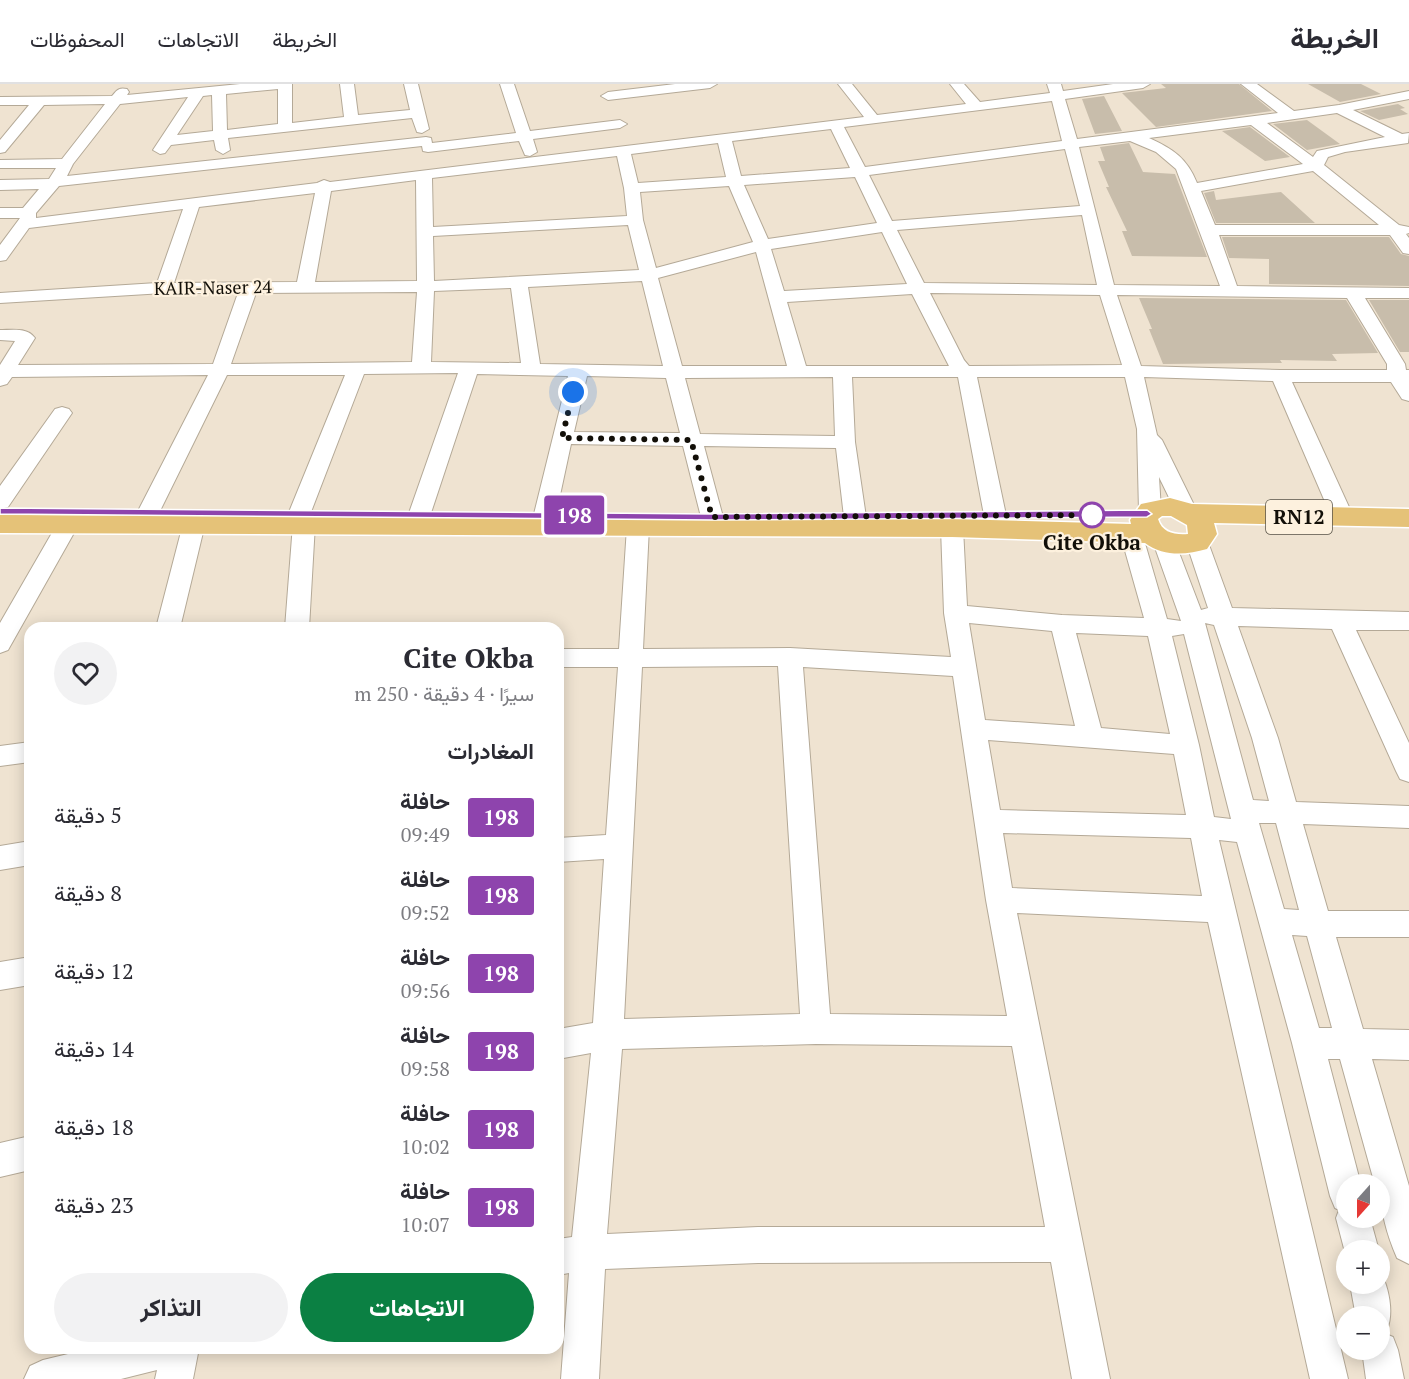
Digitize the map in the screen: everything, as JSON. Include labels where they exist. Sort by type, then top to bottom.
[{"type":"main road","name":"RN12","points":[[0,511],[149,511],[302,518],[638,527],[1148,527]]},
{"type":"main road","name":"RN12","points":[[0,524],[194,524],[420,513],[712,517],[995,515],[1148,527],[1187,545],[1194,525]]},
{"type":"main road","name":"RN12","points":[[1194,525],[1343,518],[1409,518]]},
{"type":"main road","name":"RN12","points":[[1194,525],[1409,535]]},
{"type":"street","points":[[0,149],[44,100],[49,84]]},
{"type":"street","points":[[0,256],[66,163],[129,84]]},
{"type":"street","points":[[0,101],[116,99],[284,84],[285,128]]},
{"type":"street","points":[[347,84],[352,121]]},
{"type":"street","points":[[411,84],[427,145],[429,174],[421,367]]},
{"type":"street","points":[[507,84],[533,160]]},
{"type":"street","points":[[710,84],[605,90],[628,149],[635,220],[712,517]]},
{"type":"street","points":[[845,84],[872,118]]},
{"type":"street","points":[[957,84],[976,107]]},
{"type":"street","points":[[0,186],[54,183],[145,173],[227,181],[324,185],[976,107],[1056,90],[1143,84]]},
{"type":"street","points":[[1248,84],[1292,116]]},
{"type":"street","points":[[1056,90],[1089,210],[1107,290],[1133,371],[1147,429],[1194,525],[1222,617],[1265,738],[1409,1246]]},
{"type":"street","points":[[219,91],[220,134],[227,181]]},
{"type":"street","points":[[145,173],[198,93]]},
{"type":"street","points":[[632,188],[858,172],[1292,116],[1409,95]]},
{"type":"street","points":[[1339,109],[1406,140]]},
{"type":"street","points":[[165,141],[417,113]]},
{"type":"street","points":[[1255,121],[1402,230],[1409,249]]},
{"type":"street","points":[[835,123],[956,363],[969,380],[995,515]]},
{"type":"street","points":[[0,213],[26,218],[193,203],[227,181],[427,145],[620,124]]},
{"type":"street","points":[[724,137],[734,179],[762,245],[798,371]]},
{"type":"street","points":[[1134,137],[1161,149],[1183,167],[1193,188],[1230,290]]},
{"type":"street","points":[[1316,166],[1322,154],[1343,148],[1406,140]]},
{"type":"street","points":[[0,164],[66,163]]},
{"type":"street","points":[[1193,188],[1316,166]]},
{"type":"street","points":[[305,287],[324,185]]},
{"type":"street","points":[[164,288],[193,203]]},
{"type":"street","name":"KAIR-Naser 24","points":[[0,298],[164,288],[467,286],[649,275],[762,245],[888,226],[1089,210]]},
{"type":"street","points":[[426,232],[635,220]]},
{"type":"street","points":[[1209,230],[1402,230]]},
{"type":"street","points":[[519,283],[531,368]]},
{"type":"street","points":[[149,511],[220,370],[249,288]]},
{"type":"street","points":[[776,297],[920,288],[1409,293]]},
{"type":"street","points":[[1353,293],[1403,376],[1409,395]]},
{"type":"street","points":[[0,335],[26,338],[3,376]]},
{"type":"street","points":[[3,376],[421,367],[673,372],[1133,371],[1280,376],[1403,376]]},
{"type":"street","points":[[420,513],[469,368]]},
{"type":"street","points":[[297,622],[302,518],[357,369]]},
{"type":"street","points":[[545,514],[579,369]]},
{"type":"street","points":[[842,372],[845,442],[855,517]]},
{"type":"street","points":[[1280,376],[1343,518]]},
{"type":"street","points":[[0,502],[62,413]]},
{"type":"street","points":[[1147,429],[1148,527],[1160,628],[1220,910],[1329,1379]]},
{"type":"street","points":[[562,438],[845,442]]},
{"type":"street","points":[[0,644],[68,524]]},
{"type":"street","points":[[170,622],[194,524]]},
{"type":"street","points":[[580,1379],[573,1254],[608,1035],[638,527]]},
{"type":"street","points":[[1148,527],[1193,622],[1341,1174]]},
{"type":"street","points":[[952,528],[956,613],[963,668],[975,729],[1000,900],[1091,1379]]},
{"type":"street","points":[[956,613],[1062,624],[1160,628],[1222,617],[1409,621]]},
{"type":"street","points":[[1340,621],[1409,771]]},
{"type":"street","points":[[1062,624],[1091,738]]},
{"type":"street","points":[[790,657],[816,1029]]},
{"type":"street","points":[[564,658],[790,657],[963,668]]},
{"type":"street","points":[[975,729],[1186,744]]},
{"type":"street","points":[[0,756],[24,753]]},
{"type":"street","points":[[989,821],[1203,827],[1286,814],[1409,817]]},
{"type":"street","points":[[564,850],[620,846]]},
{"type":"street","points":[[0,858],[24,854]]},
{"type":"street","points":[[1000,900],[1220,910]]},
{"type":"street","points":[[1274,921],[1316,924],[1409,924]]},
{"type":"street","points":[[0,976],[24,972]]},
{"type":"street","points":[[564,1043],[608,1035],[816,1029],[1026,1031]]},
{"type":"street","points":[[1308,1043],[1409,1045]]},
{"type":"street","points":[[0,1160],[24,1155]]},
{"type":"street","points":[[573,1254],[758,1245],[1067,1244]]},
{"type":"street","points":[[43,1379],[149,1354]]},
{"type":"street","points":[[174,1379],[180,1354]]},
{"type":"street","points":[[1382,1360],[1385,1379]]},
{"type":"building","points":[[1161,84],[1239,84],[1272,111],[1156,127],[1122,93],[1166,88]]},
{"type":"building","points":[[1308,84],[1361,84],[1381,94],[1340,102]]},
{"type":"building","points":[[1104,96],[1122,131],[1095,134],[1082,99]]},
{"type":"building","points":[[1398,104],[1405,108],[1400,109],[1408,114],[1379,120],[1360,111]]},
{"type":"building","points":[[1307,120],[1340,144],[1307,150],[1273,124]]},
{"type":"building","points":[[1250,127],[1290,157],[1265,161],[1222,131]]},
{"type":"building","points":[[1129,143],[1143,172],[1175,174],[1207,257],[1132,256],[1122,231],[1127,231],[1106,187],[1109,187],[1098,161],[1105,161],[1100,147]]},
{"type":"building","points":[[1214,191],[1216,200],[1281,192],[1315,223],[1216,223],[1204,193]]},
{"type":"building","points":[[1222,237],[1389,237],[1401,254],[1409,256],[1409,286],[1269,284],[1269,259],[1229,258]]},
{"type":"building","points":[[1139,298],[1346,300],[1378,353],[1332,354],[1337,361],[1280,360],[1282,363],[1163,364]]},
{"type":"building","points":[[1369,300],[1409,300],[1409,352],[1400,352]]},
{"type":"bus line","name":"198","points":[[0,511],[712,517],[1147,514]]},
{"type":"place","name":"Cite Okba","points":[[1092,515]]},
{"type":"route","points":[[573,392],[562,438],[691,440],[712,517],[1101,515],[1092,515]]}]
